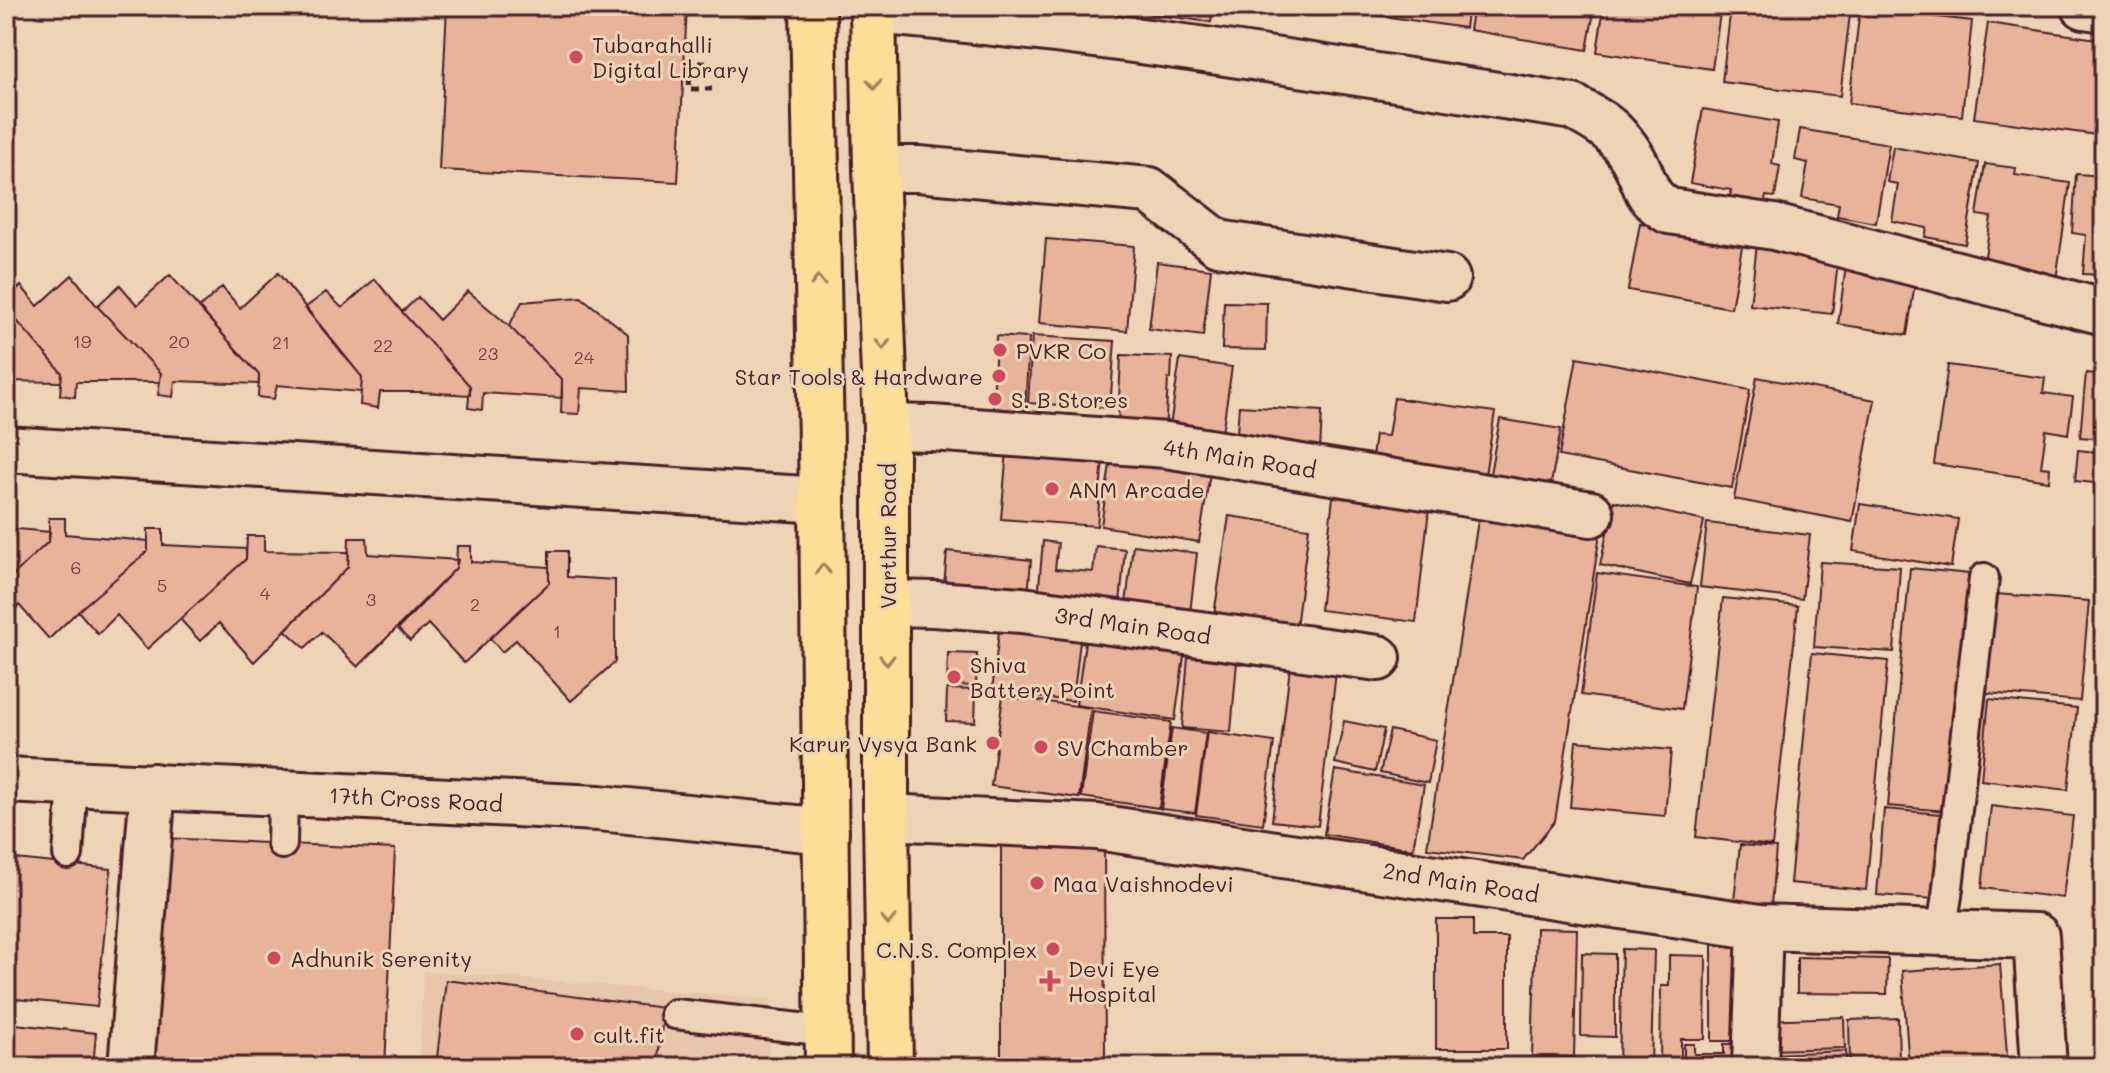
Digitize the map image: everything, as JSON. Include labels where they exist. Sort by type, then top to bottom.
[{"type":"main road","points":[[813,6],[827,1049]]},
{"type":"main road","name":"Varthur Road","points":[[873,9],[886,427],[886,817],[890,1067]]},
{"type":"street","points":[[2084,6],[2104,9]]},
{"type":"street","points":[[873,9],[1064,31],[1573,107],[1615,134],[1636,164],[1646,191],[1655,203],[1669,211],[1774,227],[2104,312]]},
{"type":"street","points":[[876,169],[918,169],[1149,190],[1218,243],[1447,278]]},
{"type":"street","name":"4th Main Road","points":[[886,427],[1166,445],[1591,514]]},
{"type":"street","points":[[6,449],[822,500]]},
{"type":"street","name":"3rd Main Road","points":[[887,603],[1022,610],[1378,658]]},
{"type":"street","name":"17th Cross Road","points":[[6,780],[599,808],[826,831]]},
{"type":"street","points":[[131,1067],[153,786]]},
{"type":"street","name":"2nd Main Road","points":[[886,817],[1097,827],[1760,927],[2036,936],[2044,1067]]},
{"type":"street","points":[[1755,1067],[1760,927]]},
{"type":"lane","points":[[1941,932],[1984,578]]},
{"type":"lane","points":[[68,854],[73,783]]},
{"type":"lane","points":[[282,844],[283,793]]},
{"type":"lane","points":[[675,1014],[827,1049]]},
{"type":"path","points":[[712,63],[687,63],[689,89],[712,89]]},
{"type":"shaded area","points":[[1031,6],[1216,6],[1213,29]]},
{"type":"shaded area","points":[[423,971],[772,999],[768,1067],[420,1067]]},
{"type":"building","points":[[447,6],[687,6],[678,182],[439,170]]},
{"type":"building","points":[[1093,6],[1213,6],[1211,22]]},
{"type":"building","points":[[1349,6],[1468,6],[1465,28],[1348,11]]},
{"type":"building","points":[[1473,6],[1595,6],[1587,50],[1469,30]]},
{"type":"building","points":[[1604,6],[1721,6],[1712,69],[1597,52]]},
{"type":"building","points":[[1731,6],[1851,6],[1840,96],[1722,82]]},
{"type":"building","points":[[1860,8],[1972,21],[1962,116],[1849,103]]},
{"type":"building","points":[[1988,23],[2104,40],[2104,136],[1974,118]]},
{"type":"building","points":[[1703,109],[1778,122],[1772,164],[1780,166],[1775,197],[1766,196],[1764,204],[1730,198],[1731,190],[1690,183]]},
{"type":"building","points":[[1800,129],[1889,144],[1876,223],[1837,216],[1839,204],[1802,198],[1808,163],[1795,160]]},
{"type":"building","points":[[1893,147],[1979,163],[1965,244],[1925,237],[1927,228],[1892,221],[1898,184],[1887,182]]},
{"type":"building","points":[[1985,164],[2016,168],[2015,175],[2070,183],[2056,280],[1983,269],[1991,217],[1977,215]]},
{"type":"building","points":[[2076,174],[2104,176],[2104,275],[2083,274],[2086,235],[2072,233]]},
{"type":"building","points":[[1640,223],[1743,241],[1731,308],[1628,290]]},
{"type":"building","points":[[1046,239],[1134,246],[1127,331],[1039,323]]},
{"type":"building","points":[[1757,244],[1839,253],[1832,314],[1750,305]]},
{"type":"building","points":[[1847,259],[1917,270],[1907,335],[1838,324]]},
{"type":"building","points":[[1157,262],[1211,269],[1203,336],[1149,329]]},
{"type":"building","points":[[278,273],[362,377],[361,392],[277,385],[274,399],[258,397],[259,375],[199,308],[222,287],[240,308]]},
{"type":"building","points":[[72,275],[161,373],[160,382],[76,382],[75,397],[60,395],[62,373],[6,308],[6,298],[21,286],[38,306]]},
{"type":"building","points":[[170,275],[259,375],[259,384],[175,381],[173,397],[158,395],[161,373],[97,306],[120,285],[137,305]]},
{"type":"building","points":[[375,279],[470,386],[470,395],[380,392],[378,408],[360,405],[362,377],[305,308],[326,292],[342,308]]},
{"type":"building","points":[[468,291],[509,326],[562,380],[562,398],[483,393],[482,410],[468,408],[470,386],[402,312],[418,297],[439,320]]},
{"type":"building","points":[[581,297],[628,334],[629,391],[581,388],[579,414],[561,413],[562,380],[509,326],[522,302]]},
{"type":"building","points":[[1224,302],[1267,303],[1266,350],[1222,349]]},
{"type":"building","points":[[6,308],[62,373],[61,382],[6,381]]},
{"type":"building","points":[[996,336],[1029,338],[1025,411],[993,408]]},
{"type":"building","points":[[1032,336],[1115,341],[1110,408],[1028,403]]},
{"type":"building","points":[[1121,355],[1172,357],[1165,435],[1118,424]]},
{"type":"building","points":[[1577,357],[1750,390],[1732,488],[1559,456]]},
{"type":"building","points":[[1180,359],[1232,367],[1221,440],[1169,433]]},
{"type":"building","points":[[1948,365],[2045,378],[2043,393],[2073,397],[2068,434],[2046,430],[2041,467],[2050,468],[2049,481],[1934,464]]},
{"type":"building","points":[[2086,373],[2104,375],[2104,439],[2080,437]]},
{"type":"building","points":[[1757,377],[1875,400],[1852,522],[1734,499]]},
{"type":"building","points":[[1394,398],[1495,412],[1484,481],[1371,465],[1375,435],[1388,436]]},
{"type":"building","points":[[1239,406],[1322,411],[1320,451],[1236,446]]},
{"type":"building","points":[[1500,419],[1561,429],[1550,489],[1489,479]]},
{"type":"building","points":[[2078,450],[2104,453],[2104,484],[2075,481]]},
{"type":"building","name":"ANM Arcade","points":[[1007,451],[1103,459],[1097,526],[1001,519]]},
{"type":"building","points":[[1111,457],[1212,460],[1199,542],[1101,526]]},
{"type":"building","points":[[1333,497],[1429,509],[1416,622],[1320,610]]},
{"type":"building","points":[[1614,501],[1704,521],[1690,584],[1600,565]]},
{"type":"building","points":[[1860,504],[1958,519],[1951,567],[1853,551]]},
{"type":"building","points":[[1479,514],[1600,534],[1555,821],[1523,860],[1427,848]]},
{"type":"building","points":[[1229,516],[1309,528],[1296,627],[1214,615]]},
{"type":"building","points":[[49,518],[65,518],[65,534],[148,541],[148,551],[49,639],[19,605],[6,618],[6,582],[49,541]]},
{"type":"building","points":[[1707,523],[1810,535],[1802,599],[1700,587]]},
{"type":"building","points":[[6,528],[50,532],[49,541],[6,582]]},
{"type":"building","points":[[148,529],[163,529],[163,545],[246,549],[246,559],[147,649],[117,615],[98,634],[78,611],[148,551]]},
{"type":"building","points":[[247,536],[264,536],[264,551],[349,552],[348,567],[254,662],[219,623],[200,641],[180,619],[246,559]]},
{"type":"building","points":[[349,538],[367,538],[368,554],[458,560],[456,568],[358,667],[322,632],[305,648],[285,630],[348,567]]},
{"type":"building","points":[[1043,541],[1058,543],[1055,569],[1093,572],[1096,546],[1125,549],[1120,604],[1038,598]]},
{"type":"building","points":[[1133,545],[1197,553],[1190,613],[1126,604]]},
{"type":"building","points":[[457,546],[471,546],[471,562],[549,567],[549,583],[464,663],[428,624],[410,641],[398,629],[456,568]]},
{"type":"building","points":[[549,551],[567,551],[567,577],[615,580],[615,662],[571,701],[516,640],[502,652],[490,638],[549,583]]},
{"type":"building","points":[[947,551],[1031,560],[1028,595],[944,587]]},
{"type":"building","points":[[1820,562],[1900,567],[1894,652],[1814,647]]},
{"type":"building","points":[[1910,568],[1969,574],[1947,811],[1888,806]]},
{"type":"building","points":[[1597,573],[1697,587],[1682,709],[1581,695]]},
{"type":"building","points":[[1995,594],[2089,601],[2080,701],[1987,693]]},
{"type":"building","points":[[1723,598],[1798,606],[1772,846],[1696,837]]},
{"type":"building","points":[[1000,623],[1081,632],[1073,701],[992,692]]},
{"type":"building","points":[[1087,628],[1186,642],[1175,720],[1076,705]]},
{"type":"building","points":[[948,653],[977,654],[976,686],[947,685]]},
{"type":"building","points":[[1812,653],[1888,661],[1866,890],[1790,883]]},
{"type":"building","points":[[1188,657],[1237,661],[1231,732],[1182,728]]},
{"type":"building","points":[[1290,667],[1336,672],[1318,826],[1272,821]]},
{"type":"building","points":[[947,689],[976,690],[975,722],[946,721]]},
{"type":"building","name":"SV Chamber","points":[[1003,696],[1091,708],[1079,798],[991,786]]},
{"type":"building","points":[[1989,699],[2077,708],[2068,790],[1981,780]]},
{"type":"building","points":[[1093,711],[1171,722],[1159,808],[1081,797]]},
{"type":"building","points":[[1344,721],[1384,729],[1375,772],[1335,763]]},
{"type":"building","points":[[1172,728],[1206,733],[1195,813],[1161,809]]},
{"type":"building","points":[[1390,730],[1436,740],[1428,783],[1380,773]]},
{"type":"building","points":[[1207,732],[1274,742],[1263,824],[1196,815]]},
{"type":"building","points":[[1576,741],[1671,750],[1665,816],[1570,807]]},
{"type":"building","points":[[1335,770],[1424,785],[1413,849],[1324,834]]},
{"type":"building","points":[[1991,806],[2073,816],[2063,898],[1982,888]]},
{"type":"building","points":[[1884,809],[1941,814],[1935,899],[1877,895]]},
{"type":"building","name":"Adhunik Serenity","points":[[163,838],[395,849],[385,1067],[152,1067]]},
{"type":"building","name":"C.N.S. Complex","points":[[1104,838],[1105,1060],[1001,1060],[1001,839]]},
{"type":"building","points":[[1740,845],[1776,848],[1771,905],[1734,901]]},
{"type":"building","points":[[6,858],[111,869],[97,1007],[6,998]]},
{"type":"building","points":[[1436,919],[1473,919],[1473,937],[1507,937],[1507,1049],[1436,1049]]},
{"type":"building","points":[[1536,928],[1577,929],[1574,1057],[1532,1056]]},
{"type":"building","points":[[1712,943],[1755,943],[1755,1041],[1712,1041]]},
{"type":"building","points":[[1622,949],[1654,950],[1651,1065],[1619,1063]]},
{"type":"building","points":[[1582,953],[1615,954],[1615,1037],[1581,1036]]},
{"type":"building","points":[[1669,955],[1706,956],[1705,1039],[1681,1039],[1681,1066],[1660,1066],[1661,986],[1669,986]]},
{"type":"building","points":[[1797,957],[1888,959],[1887,994],[1797,993]]},
{"type":"building","points":[[2000,964],[2008,1067],[1909,1067],[1902,971]]},
{"type":"building","points":[[446,980],[664,1008],[657,1067],[436,1067]]},
{"type":"building","points":[[1844,1017],[1845,1048],[1765,1050],[1763,1020]]},
{"type":"building","points":[[1898,1018],[1899,1067],[1850,1067],[1849,1020]]},
{"type":"building","points":[[6,1023],[96,1033],[93,1067],[6,1067]]},
{"type":"building","points":[[1684,1044],[1694,1044],[1694,1054],[1724,1054],[1724,1044],[1744,1044],[1744,1067],[1684,1067]]},
{"type":"building","points":[[1846,1051],[1847,1067],[1767,1067],[1766,1054]]},
{"type":"building","points":[[1427,1058],[1469,1058],[1469,1067],[1427,1067]]},
{"type":"building","points":[[1473,1059],[1526,1059],[1526,1067],[1473,1067]]},
{"type":"building","points":[[988,1064],[1096,1067],[988,1067]]},
{"type":"place","name":"Tubarahalli Digital Library","points":[[576,57]]},
{"type":"place","name":"PVKR Co","points":[[1000,350]]},
{"type":"place","name":"Star Tools & Hardware","points":[[999,376]]},
{"type":"place","name":"S. B Stores","points":[[995,399]]},
{"type":"place","name":"ANM Arcade","points":[[1052,489]]},
{"type":"place","name":"Shiva Battery Point","points":[[954,677]]},
{"type":"place","name":"Karur Vysya Bank","points":[[993,743]]},
{"type":"place","name":"SV Chamber","points":[[1041,747]]},
{"type":"place","name":"Maa Vaishnodevi","points":[[1037,883]]},
{"type":"place","name":"C.N.S. Complex","points":[[1053,949]]},
{"type":"place","name":"Adhunik Serenity","points":[[274,958]]},
{"type":"place","name":"Devi Eye Hospital","points":[[1050,981]]},
{"type":"place","name":"cult.fit","points":[[577,1034]]}]
